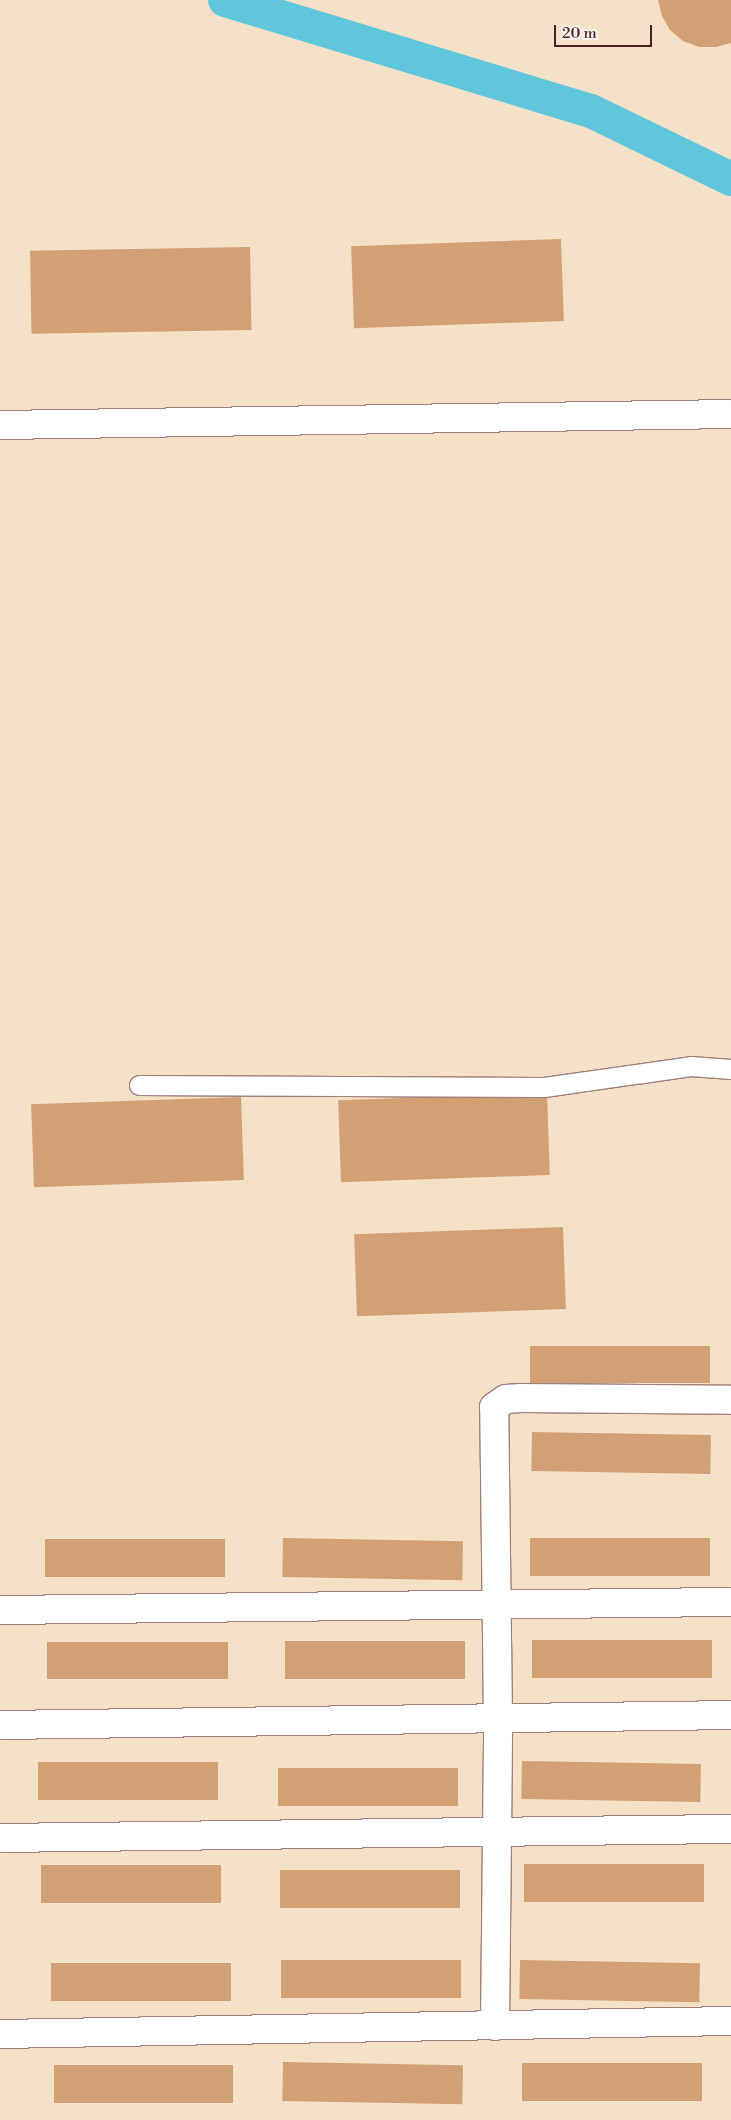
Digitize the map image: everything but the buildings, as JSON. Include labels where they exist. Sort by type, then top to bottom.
[{"type":"street","points":[[0,425],[731,414]]},
{"type":"street","points":[[495,2026],[498,1718],[494,1407],[506,1399],[521,1398],[731,1400]]},
{"type":"street","points":[[0,1610],[731,1602]]},
{"type":"street","points":[[0,1725],[731,1715]]},
{"type":"street","points":[[0,1838],[731,1829]]},
{"type":"street","points":[[0,2034],[731,2020]]},
{"type":"lane","points":[[140,1085],[544,1087],[691,1066],[731,1068]]},
{"type":"waterway","points":[[225,0],[591,111],[731,179]]}]
